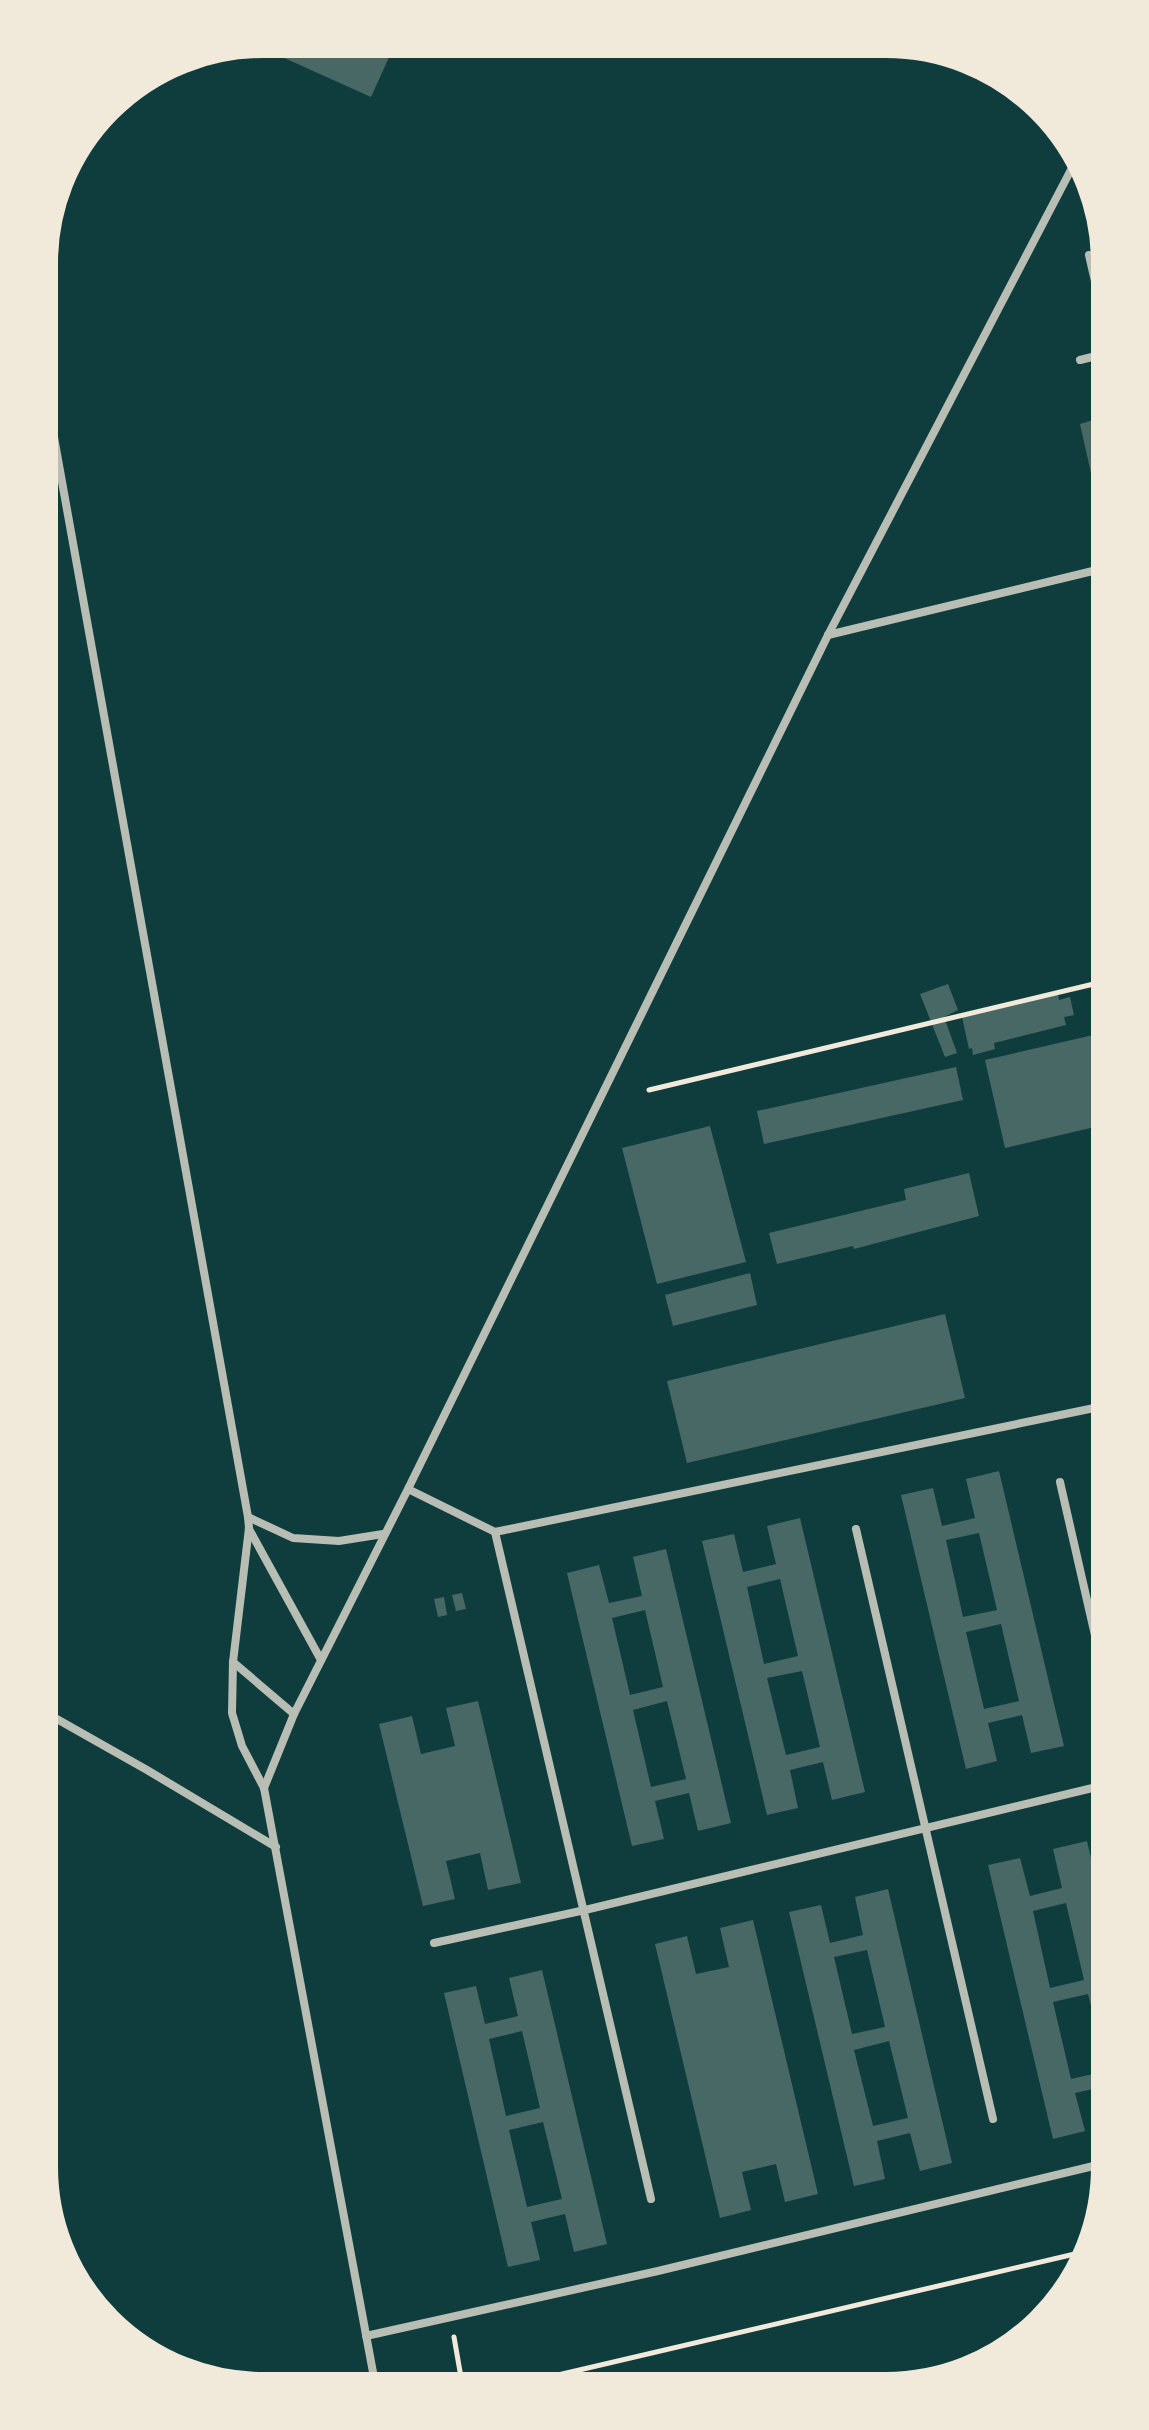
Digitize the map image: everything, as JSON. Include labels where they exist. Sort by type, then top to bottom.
[{"type":"street","points":[[264,1788],[294,1714],[828,635],[1070,171]]},
{"type":"street","points":[[1089,255],[1093,272]]},
{"type":"street","points":[[1080,360],[1093,357]]},
{"type":"street","points":[[56,448],[248,1517],[233,1662],[232,1713],[242,1746],[264,1788],[373,2374]]},
{"type":"street","points":[[828,635],[1093,571]]},
{"type":"street","points":[[408,1489],[495,1532],[1093,1408]]},
{"type":"street","points":[[1060,1482],[1093,1626]]},
{"type":"street","points":[[248,1517],[293,1538],[339,1541],[383,1534]]},
{"type":"street","points":[[249,1528],[321,1660]]},
{"type":"street","points":[[856,1529],[993,2119]]},
{"type":"street","points":[[495,1532],[651,2199]]},
{"type":"street","points":[[233,1662],[294,1714]]},
{"type":"street","points":[[56,1719],[276,1847]]},
{"type":"street","points":[[434,1943],[926,1830],[1093,1788]]},
{"type":"street","points":[[366,2336],[658,2271],[1093,2166]]},
{"type":"path","points":[[649,1090],[1093,984]]},
{"type":"path","points":[[562,2374],[1073,2254]]},
{"type":"path","points":[[450,2317],[460,2374]]},
{"type":"building","points":[[282,56],[390,56],[371,97]]},
{"type":"building","points":[[1093,420],[1093,482],[1080,424]]},
{"type":"building","points":[[948,984],[958,1010],[944,1017],[957,1053],[945,1057],[920,994]]},
{"type":"building","points":[[1058,993],[1059,1000],[1070,997],[1074,1015],[1064,1017],[1066,1025],[994,1043],[995,1049],[973,1055],[962,1017]]},
{"type":"building","points":[[1093,1035],[1093,1127],[1005,1148],[985,1060]]},
{"type":"building","points":[[956,1067],[963,1100],[764,1144],[757,1111]]},
{"type":"building","points":[[710,1126],[746,1262],[657,1284],[622,1148]]},
{"type":"building","points":[[969,1173],[979,1216],[854,1249],[853,1246],[777,1264],[769,1233],[906,1200],[904,1189]]},
{"type":"building","points":[[750,1273],[757,1305],[673,1326],[665,1295]]},
{"type":"building","points":[[945,1314],[965,1398],[687,1463],[667,1381]]},
{"type":"building","points":[[999,1471],[1064,1746],[1031,1753],[1022,1715],[988,1723],[997,1761],[966,1769],[901,1495],[933,1488],[942,1526],[975,1518],[966,1479]],"holes":[[[979,1533],[997,1610],[963,1617],[946,1540]],[[1001,1624],[1019,1701],[984,1709],[966,1632]]]},
{"type":"building","points":[[800,1518],[865,1792],[832,1800],[823,1762],[790,1770],[798,1808],[767,1815],[702,1541],[734,1534],[743,1572],[776,1564],[767,1526]],"holes":[[[780,1579],[798,1656],[764,1664],[747,1587]],[[802,1671],[820,1747],[786,1755],[767,1678]]]},
{"type":"building","points":[[666,1549],[731,1823],[698,1831],[689,1793],[655,1801],[664,1839],[632,1846],[567,1573],[599,1565],[609,1603],[642,1596],[633,1557]],"holes":[[[645,1610],[663,1687],[630,1695],[612,1618]],[[667,1701],[686,1779],[651,1787],[633,1710]]]},
{"type":"building","points":[[462,1593],[466,1609],[456,1611],[452,1595]]},
{"type":"building","points":[[444,1597],[447,1615],[438,1617],[434,1599]]},
{"type":"building","points":[[478,1701],[521,1883],[488,1890],[480,1853],[446,1861],[455,1899],[423,1906],[379,1724],[412,1716],[421,1754],[455,1746],[446,1708]]},
{"type":"building","points":[[1087,1841],[1093,1866],[1093,2014],[1088,1994],[1053,2002],[1071,2079],[1093,2074],[1093,2089],[1075,2093],[1085,2131],[1053,2139],[988,1865],[1020,1858],[1030,1896],[1062,1888],[1053,1849]],"holes":[[[1066,1903],[1084,1980],[1050,1988],[1033,1911]]]},
{"type":"building","points":[[888,1889],[952,2163],[920,2171],[910,2133],[877,2141],[885,2179],[854,2186],[789,1912],[821,1905],[830,1943],[863,1935],[855,1897]],"holes":[[[867,1950],[885,2027],[852,2034],[834,1957]],[[889,2041],[908,2118],[873,2126],[854,2050]]]},
{"type":"building","points":[[753,1920],[818,2194],[785,2202],[776,2164],[742,2172],[751,2210],[720,2218],[655,1944],[687,1936],[696,1974],[729,1967],[720,1928]]},
{"type":"building","points":[[542,1970],[607,2244],[574,2252],[565,2214],[531,2222],[540,2260],[508,2267],[444,1993],[476,1986],[485,2024],[518,2016],[509,1978]],"holes":[[[522,2031],[540,2108],[506,2116],[489,2039]],[[543,2122],[562,2199],[527,2207],[509,2130]]]}]
